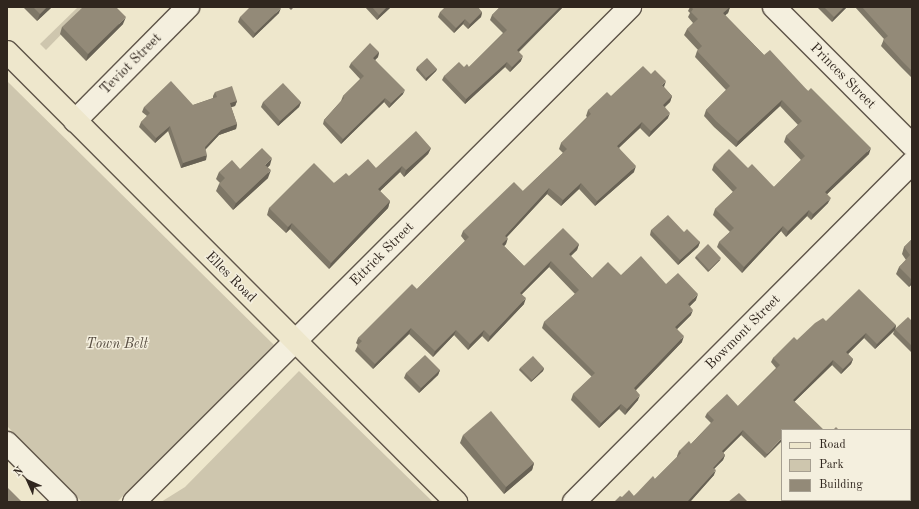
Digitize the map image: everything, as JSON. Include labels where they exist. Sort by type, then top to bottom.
[{"type":"main road","name":"Elles Road","points":[[7,52],[74,121],[456,502]]},
{"type":"street","name":"Teviot Street","points":[[74,121],[188,7]]},
{"type":"street","name":"Ettrick Street","points":[[134,502],[630,7]]},
{"type":"street","name":"Princes Street","points":[[774,7],[912,145]]},
{"type":"street","name":"Bowmont Street","points":[[574,502],[912,163]]},
{"type":"street","points":[[7,443],[66,502]]},
{"type":"green space","points":[[78,7],[88,7],[46,50],[40,44]]},
{"type":"green space","name":"Town Belt","points":[[7,81],[274,345],[117,502],[82,502],[7,426]]},
{"type":"green space","points":[[299,371],[433,502],[161,502],[185,487]]},
{"type":"building","points":[[33,7],[47,7],[40,14]]},
{"type":"building","points":[[83,7],[116,7],[126,17],[88,54],[62,27]]},
{"type":"building","points":[[250,7],[281,8],[255,33],[240,17]]},
{"type":"building","points":[[372,7],[387,7],[379,15]]},
{"type":"building","points":[[445,7],[478,7],[482,12],[470,24],[465,19],[456,28],[440,12]]},
{"type":"building","points":[[500,7],[560,7],[517,50],[523,56],[512,67],[507,62],[466,99],[444,76],[459,62],[464,67],[467,64],[469,67],[507,30],[492,15]]},
{"type":"building","points":[[691,7],[730,7],[723,13],[764,55],[770,50],[808,91],[811,88],[871,148],[825,192],[831,198],[813,214],[809,210],[788,231],[783,226],[744,267],[719,242],[734,228],[715,209],[737,188],[714,164],[729,149],[748,168],[752,164],[774,187],[805,156],[786,136],[802,121],[782,100],[738,141],[716,121],[706,110],[730,86],[697,51],[702,46],[687,29],[698,19],[691,12],[693,9]]},
{"type":"building","points":[[824,7],[844,7],[834,17]]},
{"type":"building","points":[[862,7],[912,8],[912,71],[883,40],[888,36]]},
{"type":"building","points":[[370,43],[379,52],[373,58],[405,90],[391,103],[385,98],[343,139],[324,120],[344,98],[343,96],[364,76],[351,63]]},
{"type":"building","points":[[427,58],[437,69],[426,78],[417,67]]},
{"type":"building","points":[[643,66],[651,74],[655,70],[666,81],[662,85],[672,96],[663,105],[670,113],[651,131],[642,122],[617,146],[636,166],[597,201],[581,183],[563,200],[549,188],[505,236],[508,238],[502,244],[524,266],[563,228],[579,244],[569,254],[592,278],[608,262],[621,275],[641,256],[666,284],[678,273],[698,294],[688,304],[693,310],[675,327],[684,336],[634,388],[640,395],[627,409],[621,404],[601,423],[573,394],[595,373],[544,322],[579,290],[551,261],[520,293],[526,298],[490,336],[484,330],[470,344],[456,330],[435,351],[411,328],[375,364],[357,346],[362,341],[358,338],[412,284],[417,289],[469,237],[463,231],[514,182],[523,191],[567,149],[561,143],[591,114],[588,110],[607,92],[611,96]]},
{"type":"building","points":[[171,81],[193,105],[217,97],[215,92],[232,86],[237,101],[230,103],[237,124],[221,130],[205,147],[207,155],[183,163],[170,126],[156,138],[141,122],[150,113],[144,107]]},
{"type":"building","points":[[283,83],[301,102],[280,121],[263,102]]},
{"type":"building","points":[[416,131],[431,148],[406,170],[402,166],[378,189],[390,201],[331,263],[292,223],[288,227],[269,208],[314,163],[334,183],[346,173],[349,176],[368,159],[376,168]]},
{"type":"building","points":[[262,148],[272,158],[265,165],[271,170],[236,203],[219,184],[225,178],[219,172],[232,160],[240,169]]},
{"type":"building","points":[[668,215],[684,232],[687,229],[700,242],[680,260],[651,230]]},
{"type":"building","points":[[912,239],[912,280],[899,267],[910,255],[904,247]]},
{"type":"building","points":[[708,244],[721,258],[709,270],[696,256]]},
{"type":"building","points":[[859,289],[896,325],[877,344],[866,333],[846,352],[853,359],[843,369],[833,360],[793,400],[823,429],[781,429],[781,439],[767,454],[743,430],[722,451],[725,455],[713,468],[716,470],[687,502],[614,502],[629,490],[634,496],[653,476],[655,479],[681,453],[679,451],[689,441],[691,444],[714,420],[707,413],[727,394],[738,406],[780,365],[773,358],[794,337],[797,340],[815,323],[823,318],[826,321]]},
{"type":"building","points":[[908,317],[912,321],[912,346],[895,329]]},
{"type":"building","points":[[425,355],[440,370],[421,388],[406,373]]},
{"type":"building","points":[[533,356],[544,368],[532,380],[520,368]]},
{"type":"building","points":[[491,411],[534,463],[506,487],[463,435]]},
{"type":"building","points":[[912,454],[912,489],[911,488]]},
{"type":"building","points":[[7,487],[22,502],[7,502]]},
{"type":"building","points":[[739,493],[748,502],[728,502]]}]
